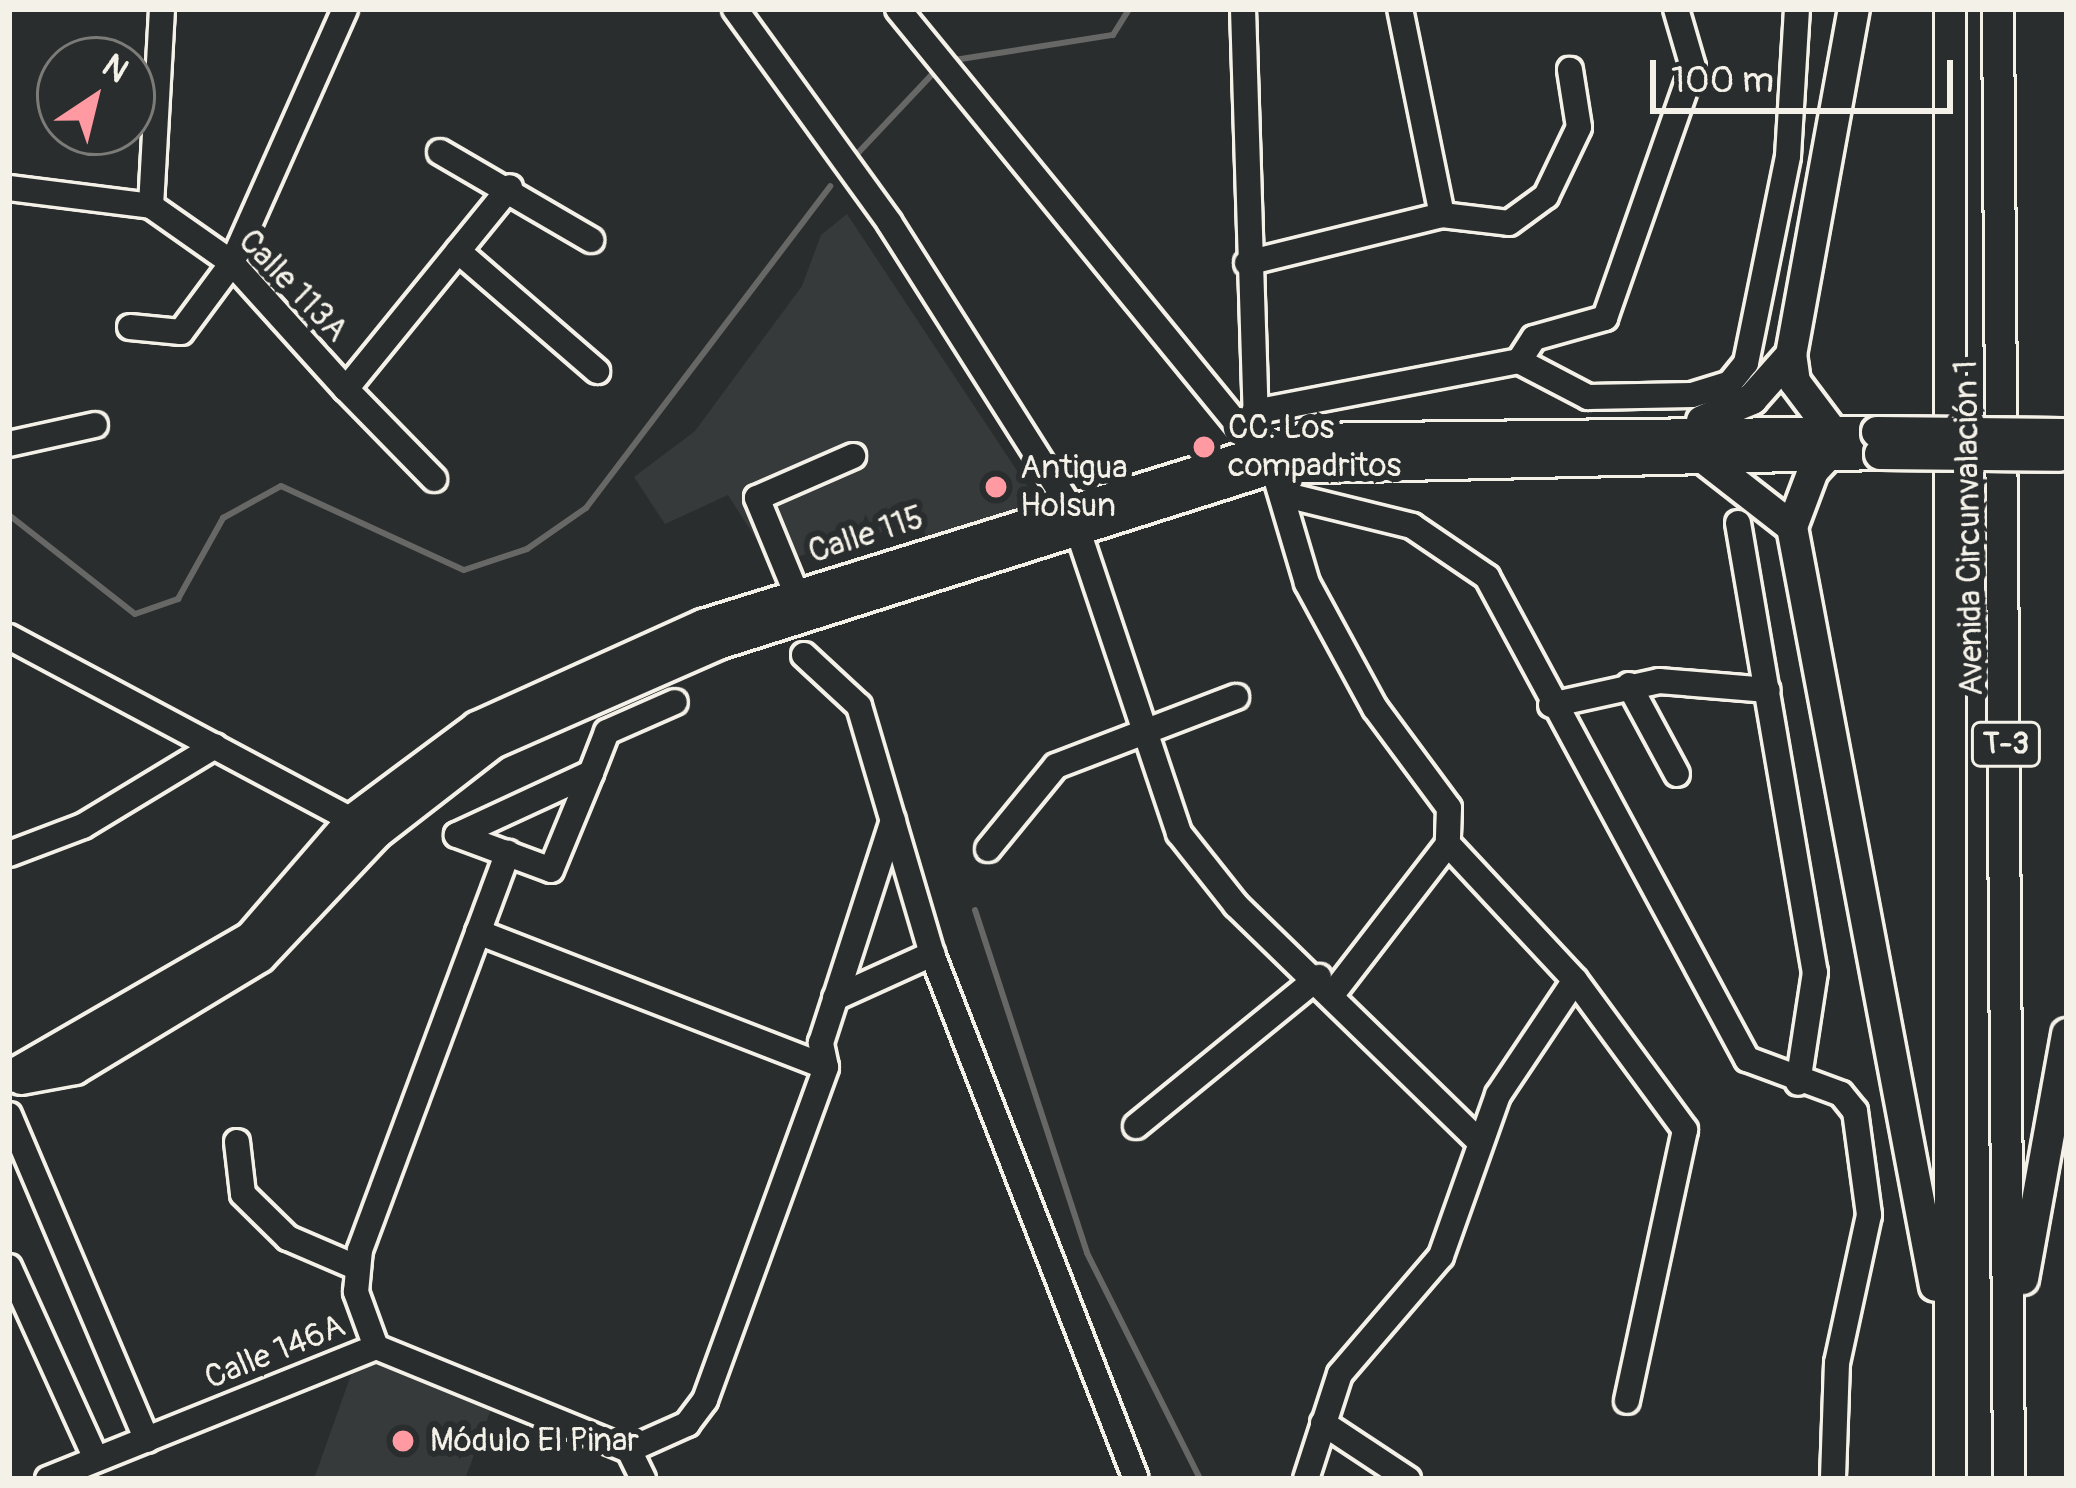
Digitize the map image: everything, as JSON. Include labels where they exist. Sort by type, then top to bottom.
[{"type":"main road","points":[[1660,427],[1733,410],[1791,355],[1854,9]]},
{"type":"main road","name":"Avenida Circunvalación 1","points":[[1950,9],[1950,1479]]},
{"type":"main road","name":"Avenida Circunvalación 1","points":[[1998,9],[2009,1479]]},
{"type":"main road","points":[[1791,355],[1854,442]]},
{"type":"main road","name":"Calle 115","points":[[9,1079],[75,1069],[260,957],[364,826],[477,727],[585,670],[797,595],[1272,470],[1660,427],[1854,442]]},
{"type":"main road","name":"Calle 115","points":[[1272,470],[1702,457],[1854,442]]},
{"type":"main road","points":[[1854,442],[2064,445]]},
{"type":"main road","points":[[1792,526],[1854,442]]},
{"type":"main road","points":[[1702,457],[1792,526],[1948,1356]]},
{"type":"main road","name":"Calle 115","points":[[364,826],[493,743],[597,693],[1074,520]]},
{"type":"main road","points":[[2009,1356],[2067,1034]]},
{"type":"street","points":[[151,206],[161,9]]},
{"type":"street","points":[[130,327],[181,332],[232,262],[346,9]]},
{"type":"street","points":[[735,9],[889,222],[1074,520],[1141,732],[1179,833],[1236,905],[1326,985],[1480,1142]]},
{"type":"street","points":[[898,9],[962,80],[1272,470],[1412,526],[1463,554],[1506,601],[1551,705],[1747,1059],[1798,1083],[1840,1094],[1866,1134],[1869,1215],[1837,1363],[1833,1479]]},
{"type":"street","points":[[1136,1126],[1326,985],[1448,844],[1449,808],[1435,781],[1375,708],[1307,583],[1254,412],[1243,9]]},
{"type":"street","points":[[1400,9],[1442,215]]},
{"type":"street","points":[[1519,361],[1534,338],[1611,310],[1693,67],[1676,9]]},
{"type":"street","points":[[1254,412],[1519,361],[1588,397],[1692,395],[1729,384],[1747,363],[1788,156],[1797,9]]},
{"type":"street","points":[[1247,263],[1442,215],[1510,223],[1546,196],[1579,127],[1570,70]]},
{"type":"street","points":[[440,152],[510,187],[591,240]]},
{"type":"street","name":"Calle 113A","points":[[9,188],[151,206],[232,262],[346,389],[510,187]]},
{"type":"street","points":[[458,251],[596,371]]},
{"type":"street","points":[[346,389],[434,479]]},
{"type":"street","points":[[9,444],[95,425]]},
{"type":"street","points":[[797,595],[757,498],[853,456]]},
{"type":"street","points":[[1738,523],[1815,972],[1798,1083]]},
{"type":"street","points":[[9,637],[364,826]]},
{"type":"street","points":[[805,655],[859,706],[932,954],[1136,1479]]},
{"type":"street","points":[[1551,705],[1629,685],[1768,690]]},
{"type":"street","points":[[1629,685],[1678,774]]},
{"type":"street","points":[[988,849],[1056,766],[1236,697]]},
{"type":"street","points":[[591,773],[458,835],[551,870],[591,773],[608,731],[675,703]]},
{"type":"street","points":[[9,854],[83,826],[215,746]]},
{"type":"street","points":[[643,1479],[629,1450],[687,1424],[705,1400],[826,1067],[821,1042],[892,820]]},
{"type":"street","points":[[1448,844],[1575,980],[1689,1150],[1627,1401]]},
{"type":"street","points":[[376,1347],[358,1268],[508,853]]},
{"type":"street","points":[[478,932],[826,1067]]},
{"type":"street","points":[[835,998],[932,954]]},
{"type":"street","points":[[1306,1479],[1340,1375],[1441,1256],[1480,1142],[1575,980]]},
{"type":"street","points":[[9,1115],[147,1440]]},
{"type":"street","points":[[237,1142],[244,1194],[288,1238],[358,1268]]},
{"type":"street","points":[[9,1267],[96,1459]]},
{"type":"street","name":"Calle 146A","points":[[48,1479],[376,1347],[629,1450]]},
{"type":"street","points":[[1323,1423],[1408,1479]]},
{"type":"shaded area","points":[[847,214],[1039,504],[928,538],[917,522],[772,564],[728,495],[665,524],[634,477],[695,431],[802,286],[821,235]]},
{"type":"shaded area","name":"Módulo El Pinar","points":[[376,1358],[493,1404],[465,1479],[314,1479],[353,1369]]},
{"type":"waterway","points":[[948,61],[1113,35],[1129,9]]},
{"type":"waterway","points":[[858,153],[938,68]]},
{"type":"waterway","points":[[9,515],[135,614],[178,599],[223,518],[281,486],[464,570],[527,549],[586,508],[830,186]]},
{"type":"waterway","points":[[975,910],[1087,1253],[1200,1479]]},
{"type":"place","name":"CC. Los compadritos","points":[[1204,447]]},
{"type":"place","name":"Antigua Holsun","points":[[996,487]]},
{"type":"place","name":"Módulo El Pinar","points":[[403,1441]]}]
